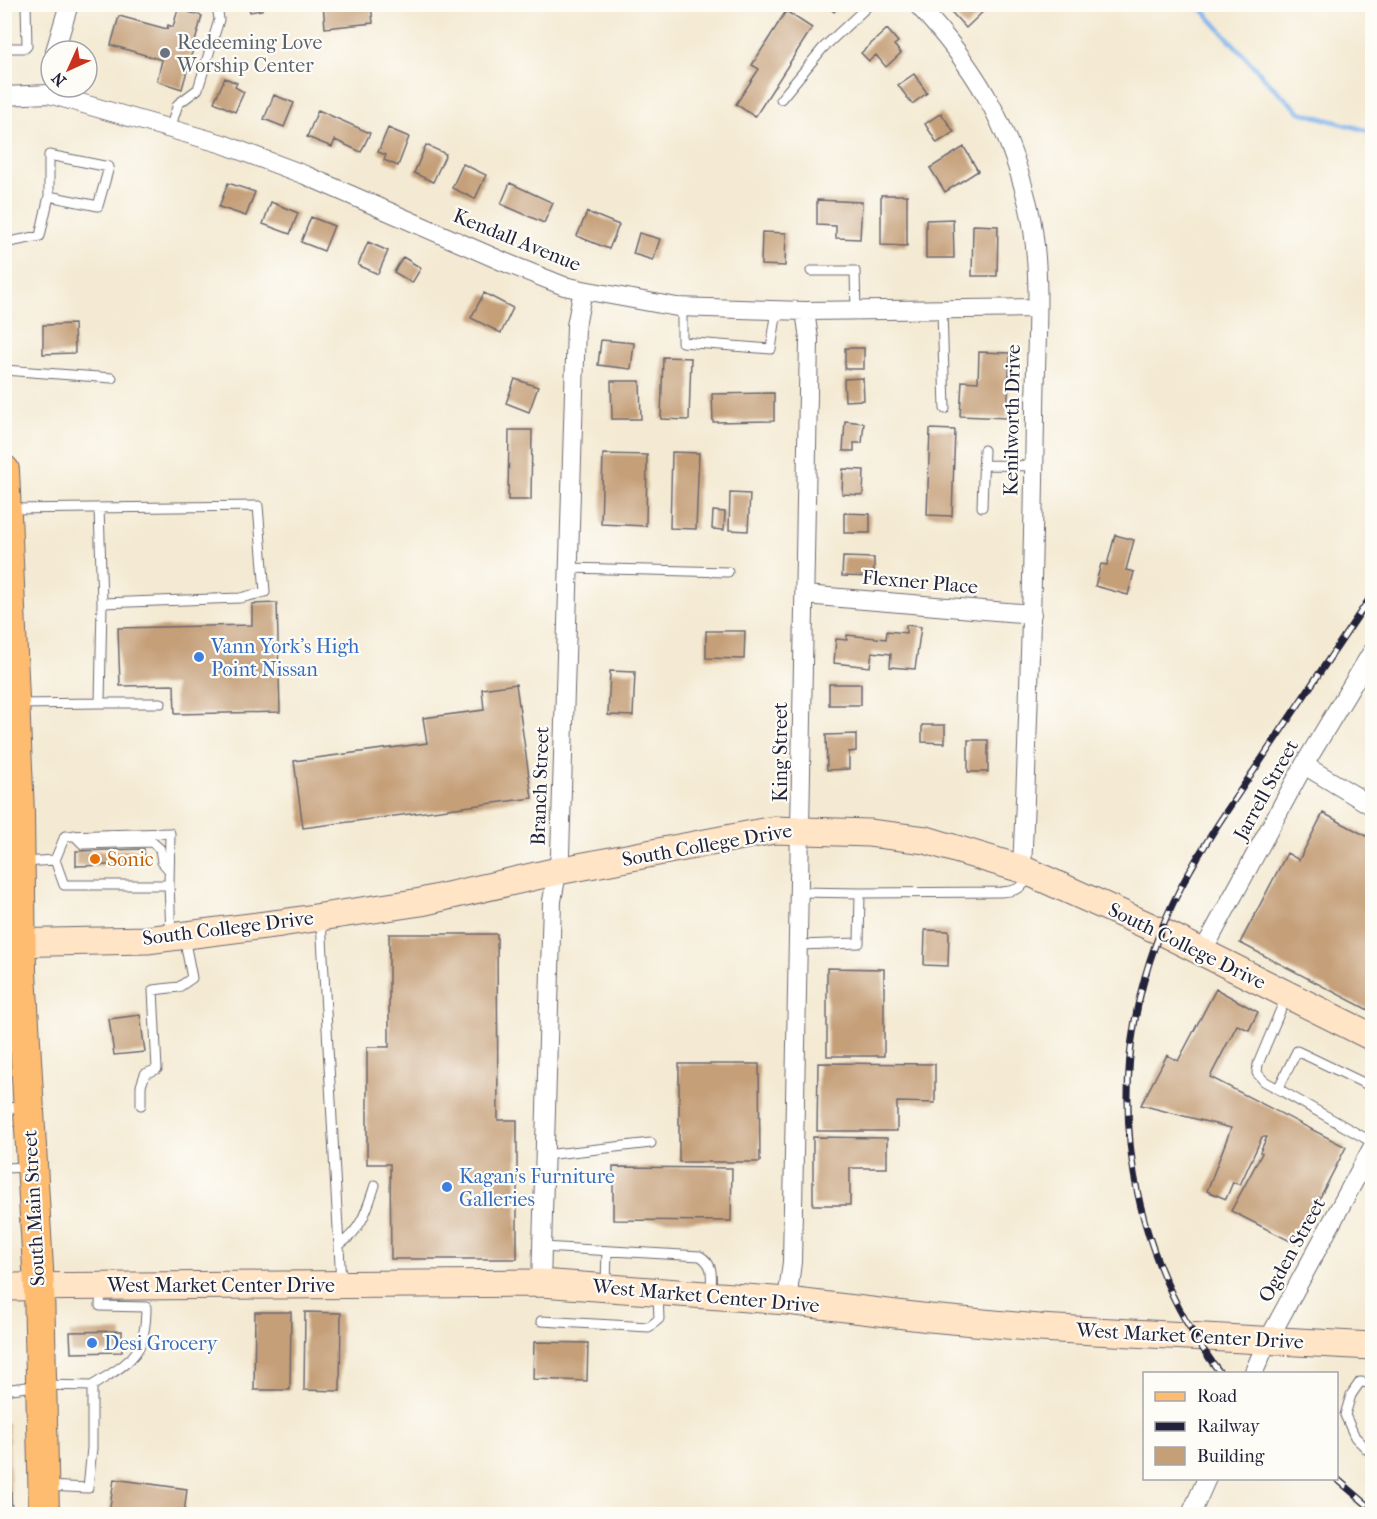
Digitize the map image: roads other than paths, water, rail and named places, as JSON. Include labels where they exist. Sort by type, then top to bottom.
[{"type":"main road","name":"South Main Street","points":[[4,470],[14,704],[10,753],[20,862],[13,942],[18,1167],[39,1286],[43,1500]]},
{"type":"main road","name":"South College Drive","points":[[13,942],[178,936],[321,917],[421,902],[558,871],[774,830],[802,829],[869,833],[926,840],[1027,871],[1162,932],[1372,1037]]},
{"type":"main road","name":"West Market Center Drive","points":[[4,1287],[101,1285],[147,1296],[342,1286],[541,1283],[711,1294],[1006,1325],[1267,1342],[1372,1346]]},
{"type":"street","points":[[59,39],[69,4]]},
{"type":"street","name":"Kenilworth Drive","points":[[917,4],[972,71],[992,104],[1006,135],[1028,204],[1032,228],[1036,308],[1027,871]]},
{"type":"street","name":"Kendall Avenue","points":[[4,96],[39,89]]},
{"type":"street","name":"Kendall Avenue","points":[[84,99],[170,129],[223,144],[305,175],[564,286],[682,307],[805,311],[1036,308]]},
{"type":"street","name":"Branch Street","points":[[541,1283],[552,901],[558,871],[576,326],[583,290]]},
{"type":"street","name":"King Street","points":[[787,1301],[792,1262],[802,829],[809,339],[805,311]]},
{"type":"street","name":"Flexner Place","points":[[805,595],[1032,614]]},
{"type":"street","name":"Jarrell Street","points":[[1202,953],[1304,765],[1372,652]]},
{"type":"street","points":[[1304,765],[1372,806]]},
{"type":"street","name":"Ogden Street","points":[[1254,1372],[1267,1342],[1372,1149]]},
{"type":"street","points":[[1191,1515],[1207,1480]]},
{"type":"lane","points":[[4,48],[25,48],[27,46],[26,4]]},
{"type":"lane","points":[[170,129],[178,104],[198,89],[219,20],[218,4]]},
{"type":"lane","points":[[781,99],[823,48],[870,4]]},
{"type":"lane","points":[[4,243],[40,236],[49,196],[49,155],[109,167],[98,206],[49,196]]},
{"type":"lane","points":[[811,271],[855,271],[856,311]]},
{"type":"lane","points":[[682,307],[682,342],[771,349],[777,310]]},
{"type":"lane","points":[[942,310],[945,409]]},
{"type":"lane","points":[[4,370],[112,378]]},
{"type":"lane","points":[[982,507],[984,450]]},
{"type":"lane","points":[[983,465],[1034,466]]},
{"type":"lane","points":[[5,509],[258,506],[265,592],[240,598],[102,603]]},
{"type":"lane","points":[[99,508],[102,603],[100,703]]},
{"type":"lane","points":[[569,568],[728,573]]},
{"type":"lane","points":[[14,704],[161,703]]},
{"type":"lane","points":[[141,1105],[141,1086],[145,1074],[157,1069],[153,990],[179,987],[192,978],[178,936],[169,885],[170,833],[65,836],[55,860],[64,885],[169,885]]},
{"type":"lane","points":[[74,835],[83,844],[152,842],[160,849],[162,862],[169,870]]},
{"type":"lane","points":[[20,862],[55,860]]},
{"type":"lane","points":[[800,892],[1016,891],[1025,884],[1027,871]]},
{"type":"lane","points":[[799,945],[859,944],[860,893]]},
{"type":"lane","points":[[321,917],[342,1286]]},
{"type":"lane","points":[[1287,995],[1258,1064],[1257,1073],[1264,1081],[1372,1142]]},
{"type":"lane","points":[[1278,1089],[1297,1051],[1372,1087]]},
{"type":"lane","points":[[545,1155],[651,1143]]},
{"type":"lane","points":[[339,1245],[355,1233],[362,1222],[375,1185]]},
{"type":"lane","points":[[542,1247],[700,1256],[709,1261],[712,1268],[711,1294]]},
{"type":"lane","points":[[606,1287],[607,1251]]},
{"type":"lane","points":[[541,1321],[649,1327],[659,1319],[658,1290]]},
{"type":"lane","points":[[4,1390],[42,1385],[92,1386],[135,1358],[146,1331],[147,1296]]},
{"type":"lane","points":[[1372,1383],[1360,1382],[1351,1395],[1345,1414],[1355,1437],[1372,1454]]},
{"type":"lane","points":[[43,1500],[88,1488],[92,1448],[92,1386]]},
{"type":"waterway","points":[[1197,4],[1270,84],[1300,112],[1372,132]]},
{"type":"railway","points":[[1220,1372],[1186,1321],[1159,1265],[1141,1206],[1130,1145],[1128,1084],[1135,1022],[1150,962],[1173,903],[1193,866],[1226,812],[1372,595]]},
{"type":"railway","points":[[1338,1480],[1372,1509]]},
{"type":"place","name":"Redeeming Love Worship Center","points":[[165,53]]},
{"type":"place","name":"Vann York's High Point Nissan","points":[[199,657]]},
{"type":"place","name":"Sonic","points":[[95,859]]},
{"type":"place","name":"Kagan's Furniture Galleries","points":[[447,1187]]},
{"type":"place","name":"Desi Grocery","points":[[92,1343]]}]
